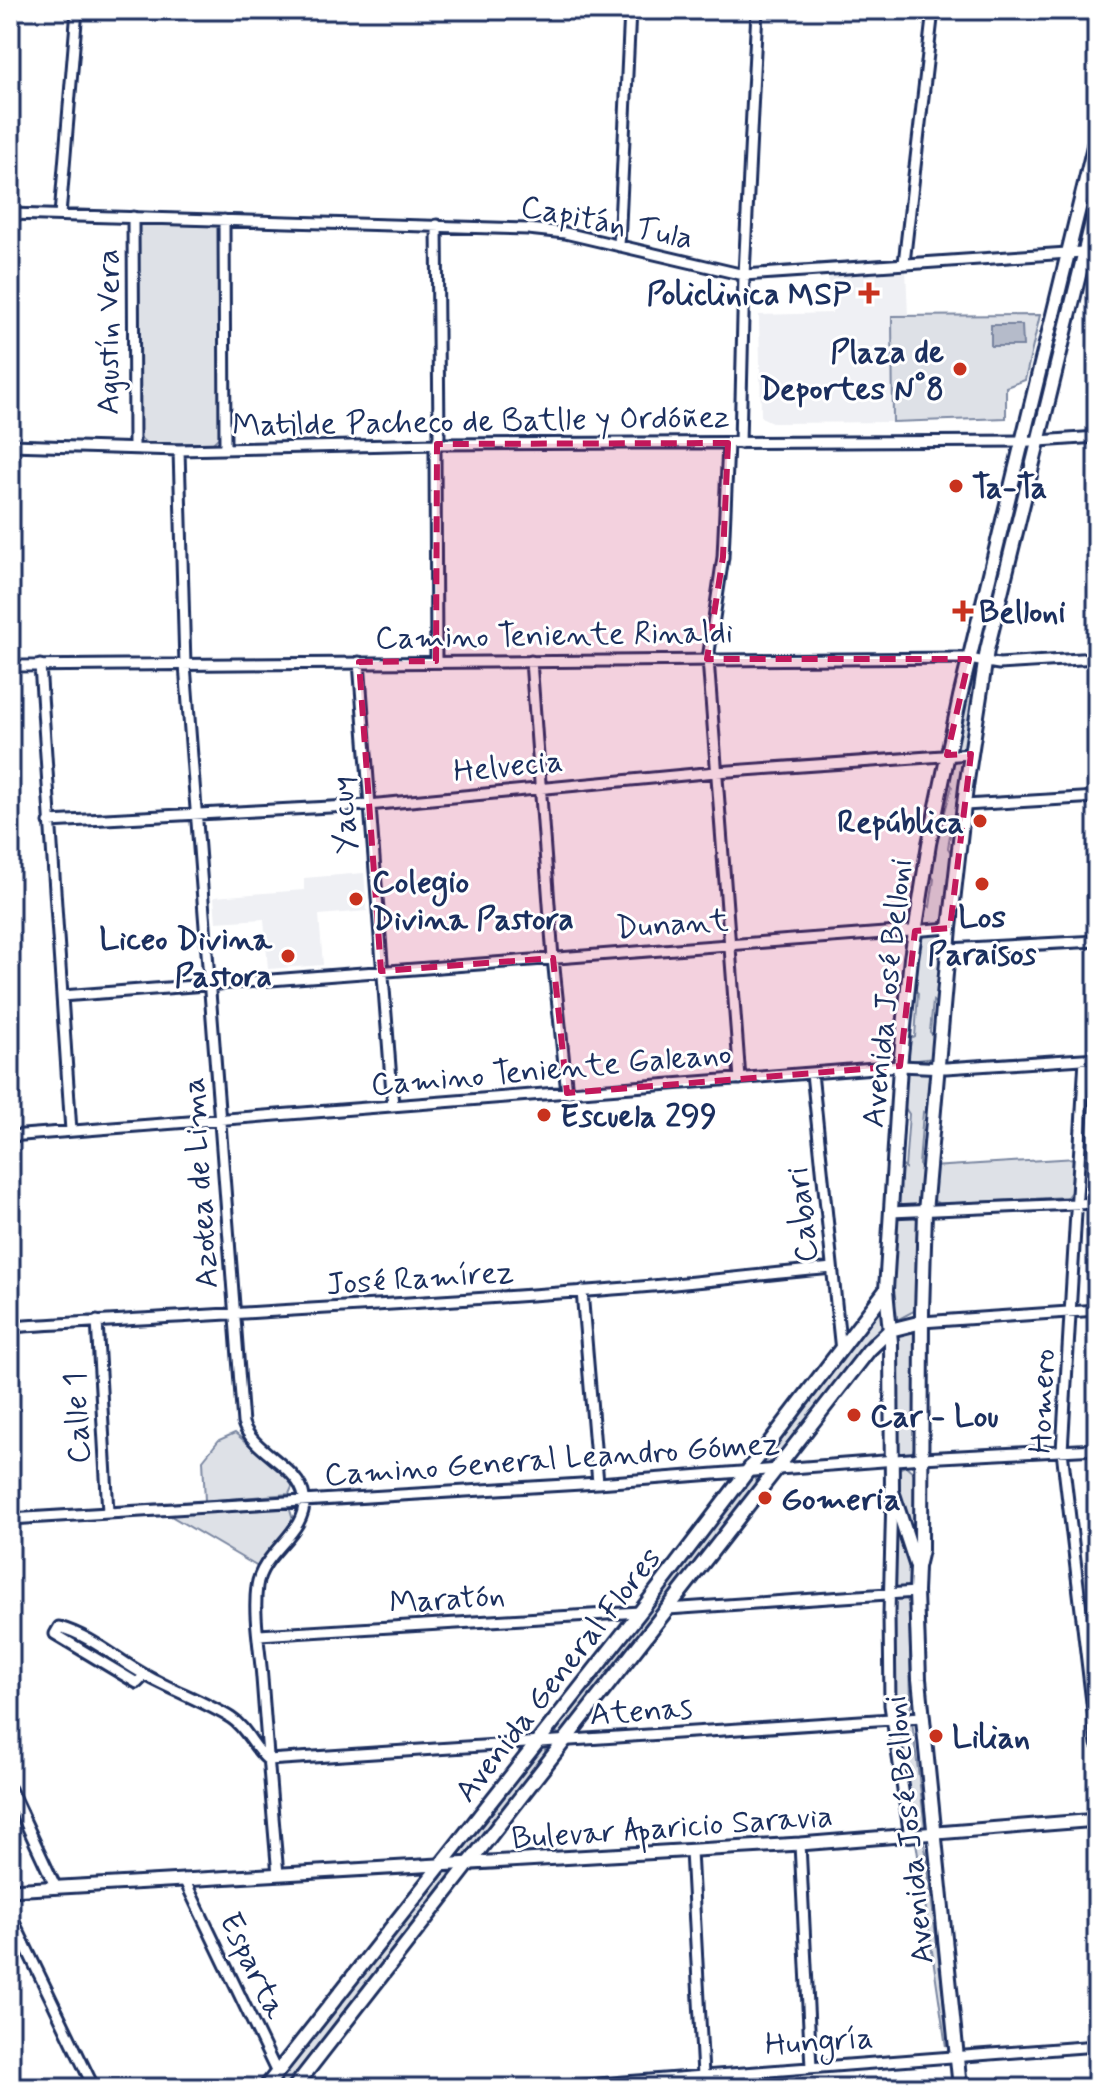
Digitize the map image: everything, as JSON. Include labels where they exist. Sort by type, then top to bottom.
[{"type":"main road","name":"Avenida José Belloni","points":[[917,1567],[912,1544],[892,1494],[890,1330],[886,1290],[900,1066],[915,931],[947,755],[1097,134]]},
{"type":"main road","name":"Avenida José Belloni","points":[[960,2088],[922,1717],[916,1592],[921,1550],[925,1212],[950,928],[971,754],[986,663],[1039,441],[1091,251],[1097,202]]},
{"type":"main road","name":"Avenida General Flores","points":[[265,2088],[640,1612],[886,1290]]},
{"type":"main road","points":[[890,1330],[922,1322]]},
{"type":"main road","name":"Avenida General Flores","points":[[294,2088],[869,1350],[890,1330]]},
{"type":"street","points":[[60,215],[77,10]]},
{"type":"street","points":[[619,246],[630,10]]},
{"type":"street","points":[[740,443],[744,275],[757,10]]},
{"type":"street","points":[[904,263],[933,10]]},
{"type":"street","name":"Capitán Tula","points":[[10,214],[550,230],[744,275],[1091,251]]},
{"type":"street","name":"Agustín Vera","points":[[133,217],[134,447]]},
{"type":"street","points":[[224,220],[225,449]]},
{"type":"street","points":[[436,661],[439,436],[437,225]]},
{"type":"street","name":"Matilde Pacheco de Batlle y Ordóñez","points":[[10,445],[179,450],[437,444],[1039,441],[1097,437]]},
{"type":"street","points":[[728,443],[723,557],[708,659],[740,1079]]},
{"type":"street","name":"Azotea de Lima","points":[[179,450],[185,665],[244,1428],[298,1482],[304,1500]]},
{"type":"street","name":"Camino Teniente Rinaldi","points":[[10,666],[708,659],[969,659],[986,663],[1097,658]]},
{"type":"street","points":[[531,661],[553,958],[567,1093]]},
{"type":"street","name":"Yacuy","points":[[359,662],[393,1106]]},
{"type":"street","points":[[40,665],[71,1131]]},
{"type":"street","name":"Helvecia","points":[[49,822],[368,805],[716,772],[971,754]]},
{"type":"street","points":[[965,805],[1097,797]]},
{"type":"street","name":"Dunant","points":[[62,996],[950,928]]},
{"type":"street","points":[[949,949],[1097,941]]},
{"type":"street","name":"Camino Teniente Galeano","points":[[10,1136],[900,1066],[938,1067],[1097,1058]]},
{"type":"street","name":"Homero","points":[[1085,1059],[1062,1451],[1097,1744]]},
{"type":"street","name":"Cabari","points":[[812,1073],[841,1351]]},
{"type":"street","points":[[891,1212],[1097,1203]]},
{"type":"street","name":"José Ramírez","points":[[10,1327],[235,1312],[289,1312],[582,1291],[832,1268]]},
{"type":"street","points":[[582,1291],[598,1483]]},
{"type":"street","points":[[922,1322],[1097,1310]]},
{"type":"street","name":"Calle 1","points":[[97,1321],[108,1512]]},
{"type":"street","name":"Camino General Leandro Gómez","points":[[10,1519],[1097,1449]]},
{"type":"street","name":"Avenida José Belloni","points":[[892,1494],[892,1719],[910,1836]]},
{"type":"street","points":[[278,1874],[256,1596],[259,1576],[270,1556],[300,1521],[304,1500]]},
{"type":"street","points":[[668,1609],[916,1592]]},
{"type":"street","name":"Maratón","points":[[259,1635],[640,1612]]},
{"type":"street","points":[[145,1675],[137,1683],[55,1634],[59,1627],[80,1635],[145,1675],[233,1719],[257,1751],[268,1760]]},
{"type":"street","name":"Atenas","points":[[268,1760],[922,1717]]},
{"type":"street","points":[[10,1789],[56,1888]]},
{"type":"street","name":"Bulevar Aparicio Saravia","points":[[10,1890],[800,1844],[1097,1820]]},
{"type":"street","points":[[800,1844],[811,2067]]},
{"type":"street","points":[[691,1851],[703,2075]]},
{"type":"street","name":"Esparta","points":[[184,1879],[277,2073]]},
{"type":"street","points":[[10,1914],[94,2088]]},
{"type":"street","name":"Hungría","points":[[545,2088],[1097,2046]]},
{"type":"highlighted area","points":[[728,443],[723,557],[707,659],[969,659],[947,755],[971,754],[950,928],[915,931],[900,1066],[567,1093],[553,958],[381,971],[359,662],[436,661],[437,444]]},
{"type":"shaded area","points":[[1097,143],[1097,189],[1085,242],[1076,243]]},
{"type":"shaded area","points":[[139,224],[217,225],[219,228],[220,436],[213,443],[146,443],[137,435]]},
{"type":"shaded area","points":[[1079,255],[1034,434],[1030,433],[1072,256]]},
{"type":"shaded area","points":[[906,269],[908,316],[892,316],[893,422],[774,423],[761,417],[759,315],[832,313],[828,274]]},
{"type":"shaded area","name":"Plaza de Deportes N°8","points":[[1040,315],[1025,380],[1006,387],[1006,418],[893,422],[892,316]]},
{"type":"shaded area","points":[[1025,449],[1031,450],[984,644],[981,644],[978,641]]},
{"type":"shaded area","points":[[972,667],[982,670],[968,747],[957,749],[955,748]]},
{"type":"shaded area","points":[[954,757],[964,757],[966,760],[959,826],[952,821],[948,848],[954,857],[946,919],[938,925],[924,926],[923,902],[930,907],[934,879],[928,871],[939,807],[945,812],[952,786],[947,778],[950,761]]},
{"type":"shaded area","points":[[364,873],[367,911],[319,915],[323,965],[268,969],[264,919],[216,922],[214,897],[304,890],[304,878]]},
{"type":"shaded area","points":[[937,932],[944,936],[940,1007],[933,1001],[930,1032],[937,1040],[934,1058],[909,1061],[908,1032],[915,1037],[918,993],[912,988],[920,935]]},
{"type":"shaded area","points":[[909,1070],[930,1071],[933,1075],[930,1116],[923,1112],[919,1165],[925,1170],[921,1206],[897,1207],[899,1163],[905,1168],[909,1114],[903,1105],[906,1073]]},
{"type":"shaded area","points":[[1076,1158],[1073,1189],[1067,1197],[940,1204],[931,1199],[932,1167]]},
{"type":"shaded area","points":[[902,1216],[920,1221],[916,1310],[897,1320],[893,1317],[891,1259],[895,1255],[895,1220]]},
{"type":"shaded area","points":[[883,1311],[884,1327],[868,1339],[773,1461],[769,1462],[768,1456],[879,1312]]},
{"type":"shaded area","points":[[917,1333],[915,1446],[911,1455],[904,1456],[897,1452],[896,1335]]},
{"type":"shaded area","points":[[235,1433],[291,1480],[293,1485],[289,1494],[205,1501],[203,1460],[219,1440]]},
{"type":"shaded area","points":[[906,1466],[914,1473],[917,1558],[912,1530],[898,1503],[895,1470]]},
{"type":"shaded area","points":[[752,1476],[756,1478],[755,1484],[558,1734],[555,1730]]},
{"type":"shaded area","points":[[284,1506],[290,1510],[293,1520],[258,1567],[166,1513]]},
{"type":"shaded area","points":[[896,1521],[908,1548],[909,1585],[903,1590],[894,1589]]},
{"type":"shaded area","points":[[904,1597],[909,1602],[911,1707],[904,1712],[895,1708],[893,1703],[893,1599]]},
{"type":"shaded area","points":[[912,1721],[925,1827],[916,1830],[913,1829],[896,1727],[898,1723]]},
{"type":"shaded area","points":[[541,1747],[545,1749],[545,1754],[465,1856],[461,1857],[459,1851]]},
{"type":"shaded area","points":[[923,1840],[948,2039],[946,2047],[916,1842]]},
{"type":"shaded area","points":[[446,1870],[450,1872],[449,1876],[291,2079],[282,2088],[273,2088]]},
{"type":"water","points":[[991,325],[1022,325],[1023,346],[991,346]]},
{"type":"place","name":"Policlinica MSP","points":[[869,293]]},
{"type":"place","name":"Plaza de Deportes N°8","points":[[960,369]]},
{"type":"place","name":"Ta-Ta","points":[[956,486]]},
{"type":"place","name":"Belloni","points":[[963,611]]},
{"type":"place","name":"República","points":[[980,821]]},
{"type":"place","name":"Los Paraisos","points":[[982,884]]},
{"type":"place","name":"Colegio Divina Pastora","points":[[356,899]]},
{"type":"place","name":"Liceo Divina Pastora","points":[[288,956]]},
{"type":"place","name":"Escuela 299","points":[[544,1115]]},
{"type":"place","name":"Car - Lou","points":[[854,1415]]},
{"type":"place","name":"Gomeria","points":[[765,1498]]},
{"type":"place","name":"Lilian","points":[[936,1736]]}]
